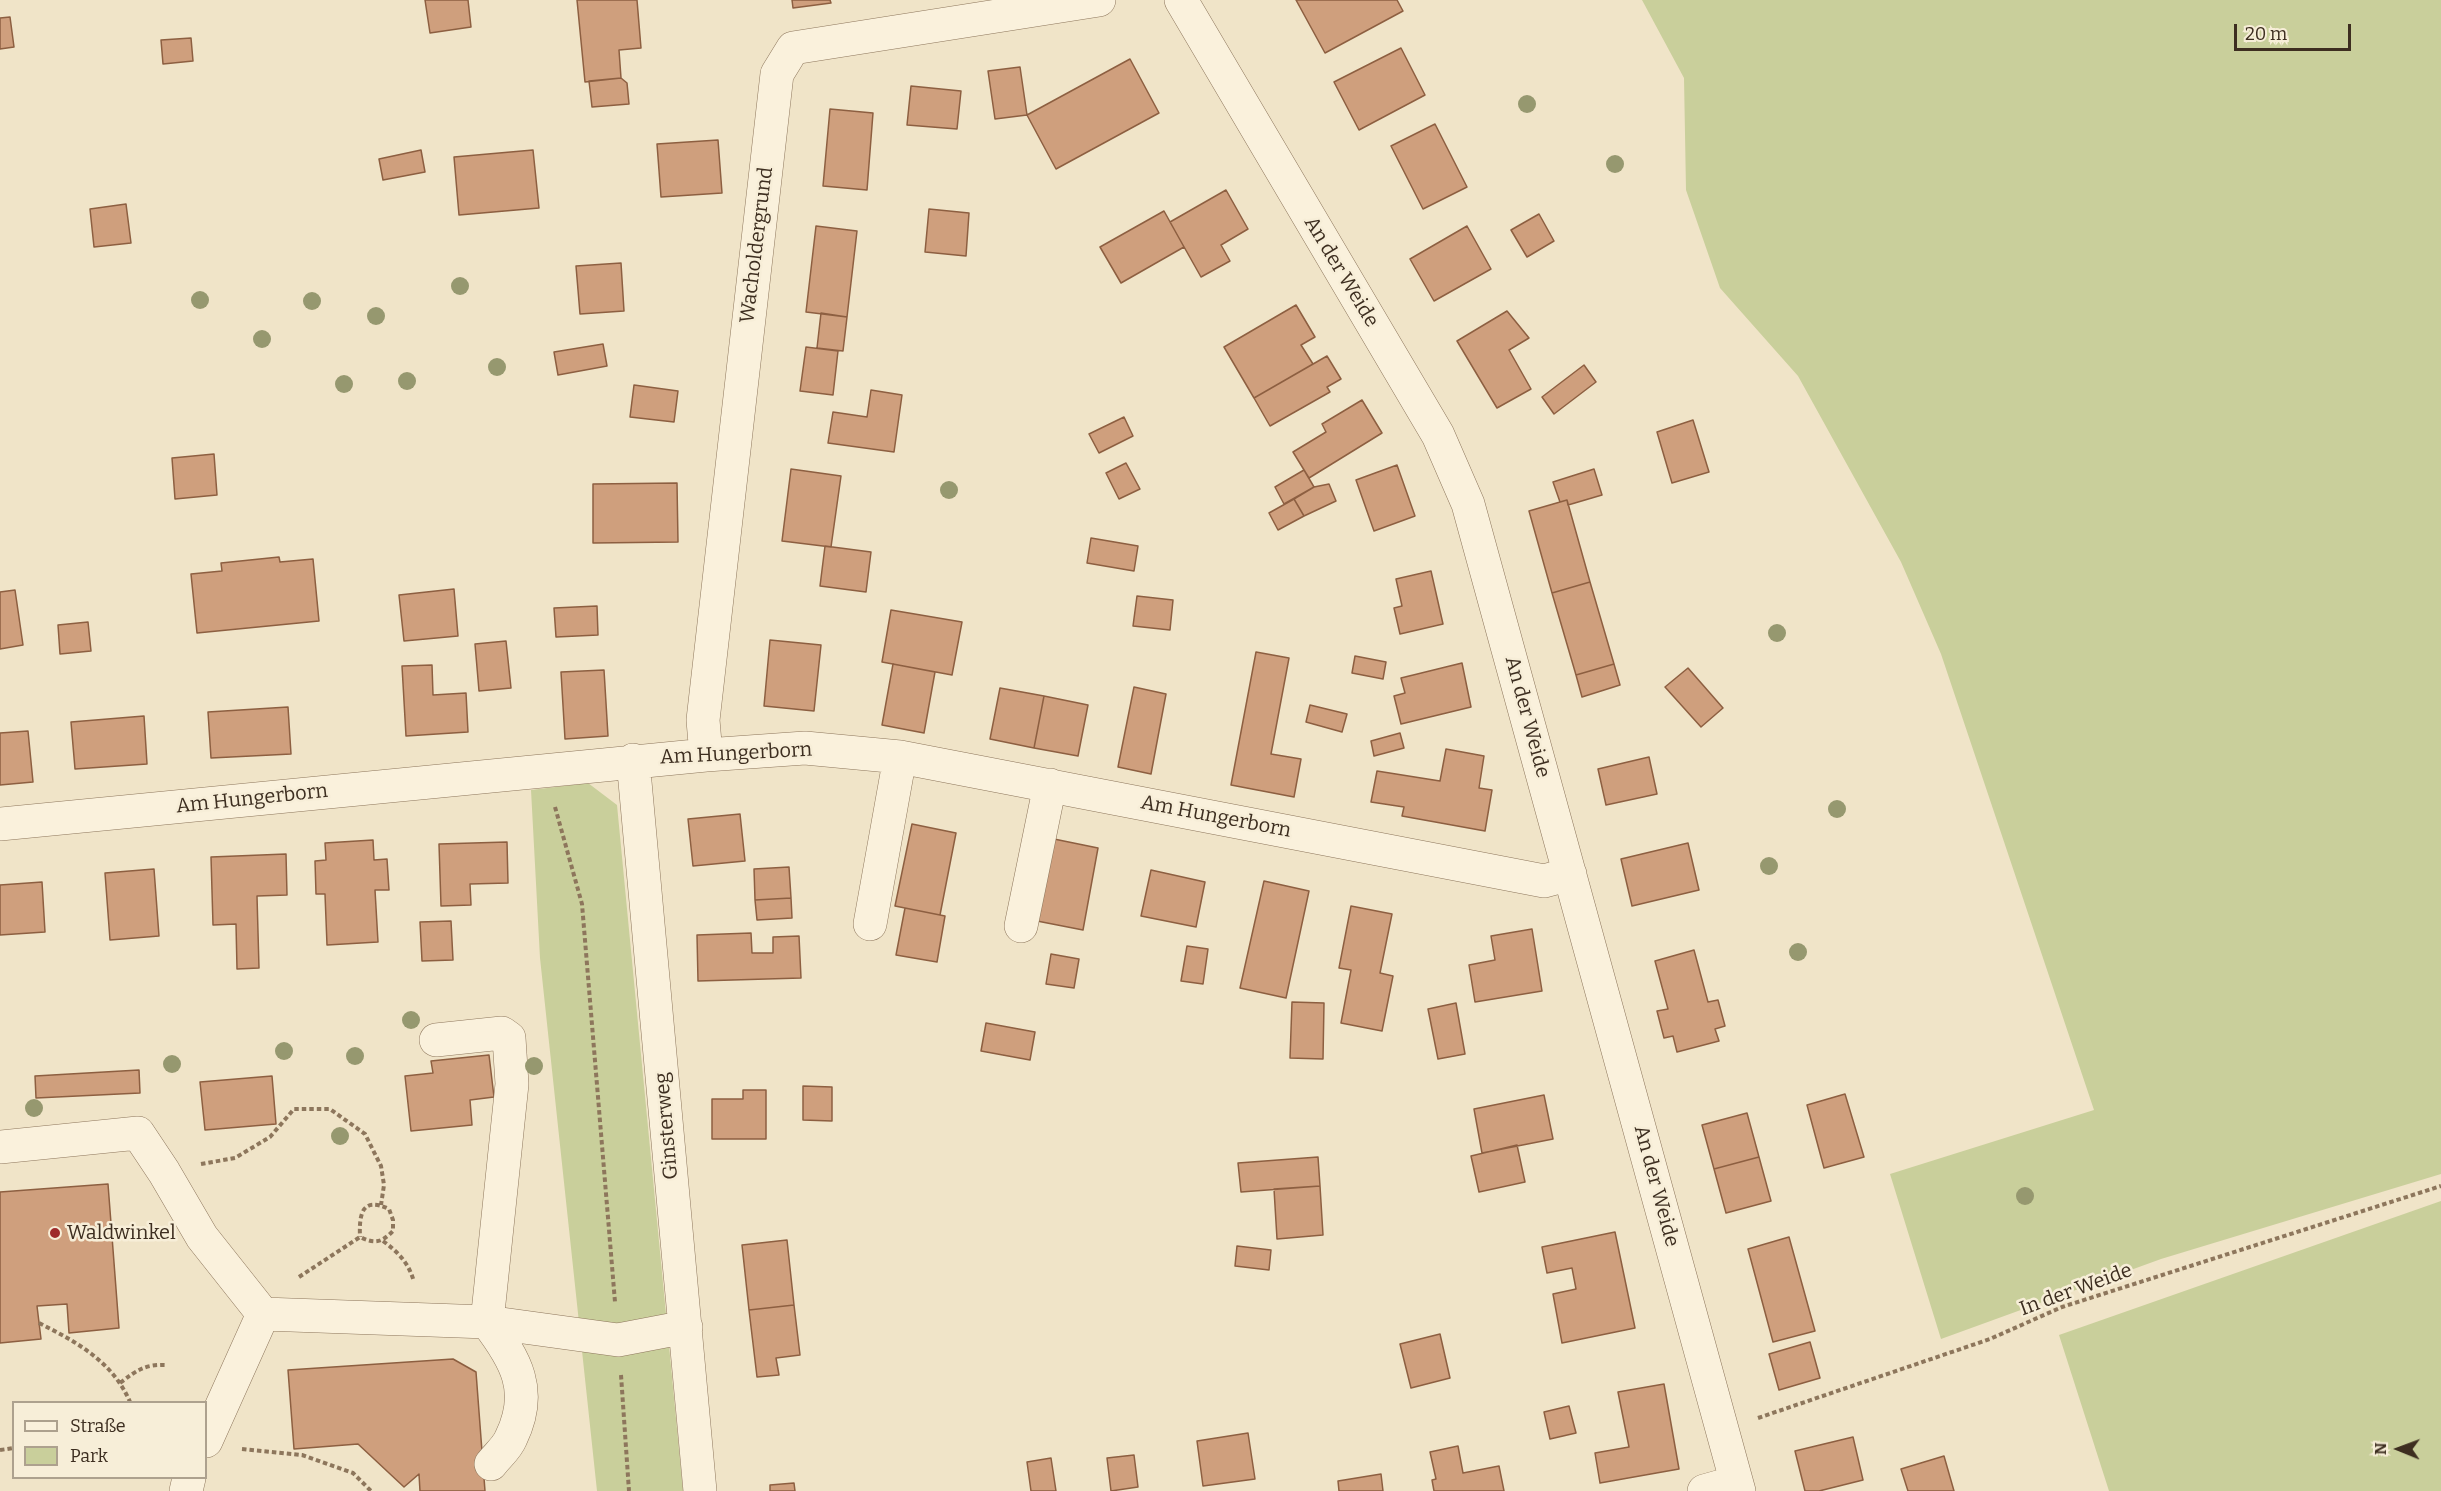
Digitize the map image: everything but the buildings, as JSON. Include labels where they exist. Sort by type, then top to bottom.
[{"type":"street","name":"Wacholdergrund","points":[[706,754],[703,720],[777,74],[793,48],[1099,0]]},
{"type":"street","name":"An der Weide","points":[[1181,0],[1438,435],[1468,504],[1738,1487]]},
{"type":"street","name":"Am Hungerborn","points":[[0,824],[633,760],[805,748],[900,757],[1544,881],[1570,874]]},
{"type":"street","points":[[870,924],[900,757]]},
{"type":"street","name":"Ginsterweg","points":[[633,760],[700,1491]]},
{"type":"street","points":[[1021,926],[1050,785]]},
{"type":"street","points":[[436,1040],[502,1033],[509,1038],[511,1094],[487,1322],[502,1342],[519,1373],[521,1410],[510,1440],[491,1464]]},
{"type":"street","points":[[0,1147],[138,1133],[164,1172],[201,1237],[262,1314],[487,1322],[618,1340],[686,1328]]},
{"type":"street","points":[[221,1445],[262,1314]]},
{"type":"street","points":[[1704,1491],[1738,1487]]},
{"type":"path","points":[[544,770],[582,904],[629,1491]]},
{"type":"path","points":[[164,1172],[235,1158],[270,1137],[294,1109],[330,1109],[365,1134],[381,1166],[384,1185],[381,1205]]},
{"type":"path","name":"In der Weide","points":[[1723,1430],[1990,1339],[2062,1307],[2441,1186]]},
{"type":"path","points":[[369,1205],[381,1205],[389,1209],[393,1220],[393,1231],[383,1241],[373,1243],[360,1237],[359,1219],[362,1210],[369,1205]]},
{"type":"path","points":[[262,1314],[306,1271],[360,1237]]},
{"type":"path","points":[[383,1241],[398,1251],[411,1271],[419,1299],[420,1319]]},
{"type":"path","points":[[39,1323],[98,1356],[125,1389],[130,1401]]},
{"type":"path","points":[[120,1383],[136,1371],[151,1365],[167,1365]]},
{"type":"path","points":[[221,1445],[302,1455],[353,1473],[371,1491]]},
{"type":"green space","points":[[1642,0],[2441,0],[2441,1174],[2161,1259],[1941,1339],[1890,1174],[2094,1110],[1941,654],[1901,562],[1798,376],[1720,288],[1686,190],[1684,78]]},
{"type":"green space","points":[[588,783],[617,805],[683,1491],[597,1491],[540,958],[531,790]]},
{"type":"green space","points":[[2441,1201],[2441,1491],[2109,1491],[2059,1335]]},
{"type":"place","name":"Waldwinkel","points":[[55,1233]]}]
